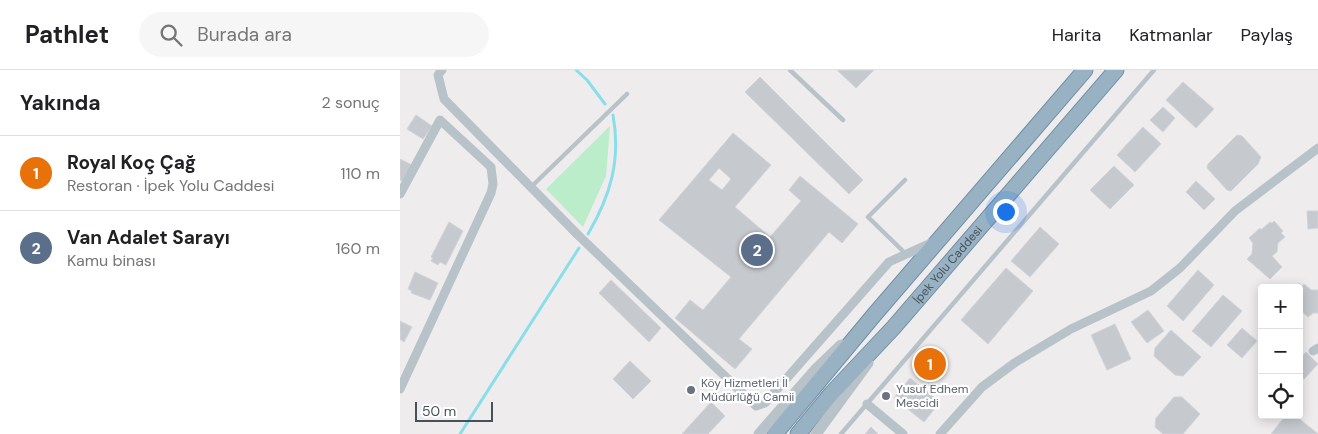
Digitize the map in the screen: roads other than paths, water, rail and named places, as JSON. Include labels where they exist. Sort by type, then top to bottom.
[{"type":"highway","name":"İpek Yolu Caddesi","points":[[775,434],[938,239],[1085,70]]},
{"type":"highway","name":"İpek Yolu Caddesi","points":[[798,434],[831,394],[894,327],[1116,70]]},
{"type":"street","points":[[442,70],[438,75],[444,99],[578,235],[756,406],[765,403],[889,262],[938,239]]},
{"type":"street","points":[[400,194],[440,120],[491,167],[493,184],[491,193],[400,389]]},
{"type":"street","points":[[940,434],[982,388],[1016,362],[1071,329],[1152,291],[1180,268],[1235,211],[1318,148]]},
{"type":"street","points":[[759,434],[815,370],[874,315]]},
{"type":"street","points":[[816,434],[894,327]]},
{"type":"street","points":[[867,404],[903,434]]},
{"type":"lane","points":[[790,70],[843,120]]},
{"type":"lane","points":[[841,434],[1154,70]]},
{"type":"lane","points":[[531,187],[627,94]]},
{"type":"lane","points":[[906,180],[868,217],[906,254]]},
{"type":"waterway","points":[[576,70],[587,80],[605,104]]},
{"type":"waterway","points":[[588,234],[603,205],[615,162],[616,147],[613,115]]},
{"type":"waterway","points":[[460,434],[579,248]]},
{"type":"place","name":"Van Adalet Sarayı","points":[[757,250]]},
{"type":"place","name":"Royal Koç Çağ","points":[[930,364]]},
{"type":"place","name":"Köy Hizmetleri İl Müdürlüğü Camii","points":[[691,390]]},
{"type":"place","name":"Yusuf Edhem Mescidi","points":[[886,396]]}]
